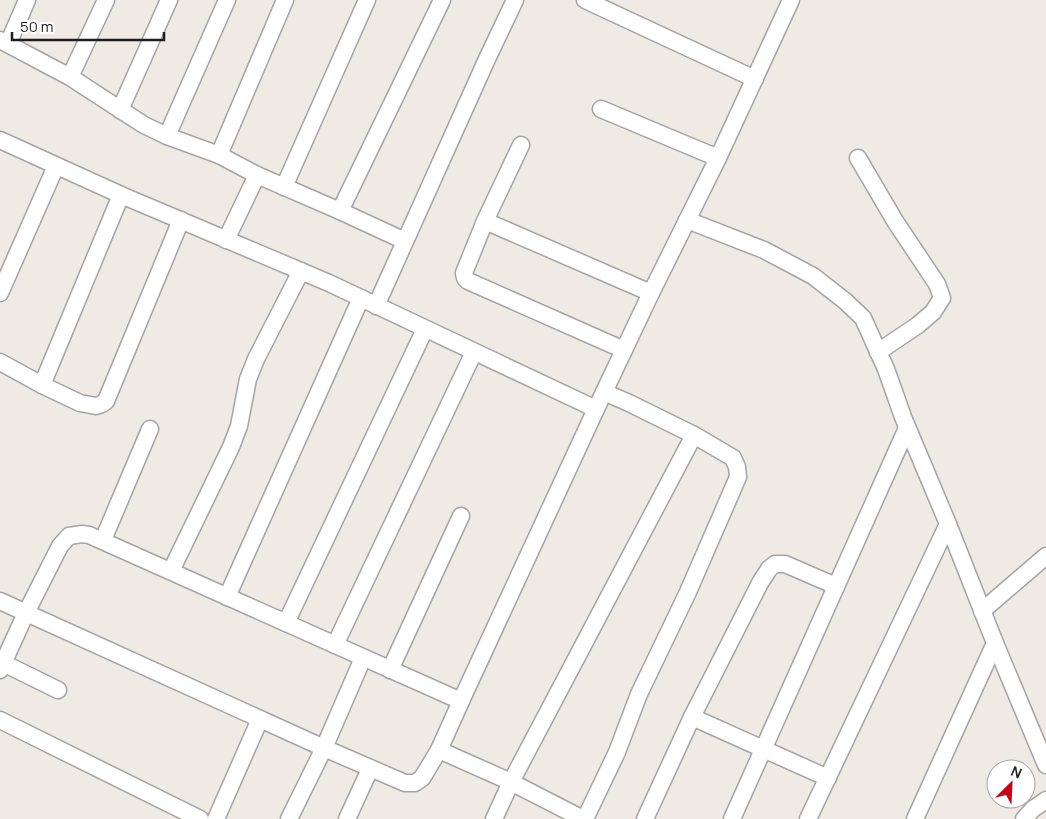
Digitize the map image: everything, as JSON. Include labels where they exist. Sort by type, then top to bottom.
[{"type":"street","points":[[27,0],[4,42],[70,77],[144,125],[167,136],[219,155],[257,175],[405,241]]},
{"type":"street","points":[[70,77],[106,0]]},
{"type":"street","points":[[120,110],[169,0]]},
{"type":"street","points":[[167,136],[227,0]]},
{"type":"street","points":[[219,155],[285,0]]},
{"type":"street","points":[[284,186],[367,0]]},
{"type":"street","points":[[340,211],[442,0]]},
{"type":"street","points":[[376,306],[515,0]]},
{"type":"street","points":[[585,0],[754,78]]},
{"type":"street","points":[[0,601],[370,769],[405,783],[415,783],[422,778],[439,750],[596,409],[718,158],[791,0]]},
{"type":"street","points":[[601,110],[718,158]]},
{"type":"street","points":[[0,140],[120,195],[361,298],[596,409]]},
{"type":"street","points":[[521,145],[485,221],[464,273],[465,278],[624,350]]},
{"type":"street","points":[[858,158],[895,222],[937,284],[942,298],[933,312],[918,325],[878,352]]},
{"type":"street","points":[[0,293],[56,166]]},
{"type":"street","points":[[226,240],[257,175]]},
{"type":"street","points":[[42,385],[120,195]]},
{"type":"street","points":[[0,362],[80,403],[96,406],[102,404],[106,400],[181,220]]},
{"type":"street","points":[[687,220],[764,250],[813,276],[845,300],[863,318],[886,369],[907,428],[1046,765]]},
{"type":"street","points":[[485,221],[651,293]]},
{"type":"street","points":[[171,571],[231,447],[239,426],[248,379],[256,359],[301,271]]},
{"type":"street","points":[[228,597],[361,298]]},
{"type":"street","points":[[286,623],[425,329]]},
{"type":"street","points":[[336,645],[474,352]]},
{"type":"street","points":[[439,750],[511,782],[584,819],[617,752],[639,694],[688,592],[738,477],[737,467],[733,458],[694,435],[604,392]]},
{"type":"street","points":[[732,819],[907,428]]},
{"type":"street","points":[[103,540],[150,429]]},
{"type":"street","points":[[494,819],[511,782],[694,435]]},
{"type":"street","points":[[390,670],[461,516]]},
{"type":"street","points":[[808,819],[948,524]]},
{"type":"street","points":[[58,690],[2,666],[60,546],[70,536],[82,534],[103,540],[461,702]]},
{"type":"street","points":[[982,611],[1046,556]]},
{"type":"street","points":[[645,819],[692,717],[760,583],[769,569],[775,564],[785,564],[836,586]]},
{"type":"street","points":[[915,819],[995,643]]},
{"type":"street","points":[[289,819],[324,748],[363,658]]},
{"type":"street","points":[[692,717],[828,778]]},
{"type":"street","points":[[216,819],[260,719]]},
{"type":"street","points":[[0,720],[200,819]]},
{"type":"street","points":[[347,819],[370,769]]},
{"type":"street","points":[[1024,819],[1033,809],[1046,800]]}]
